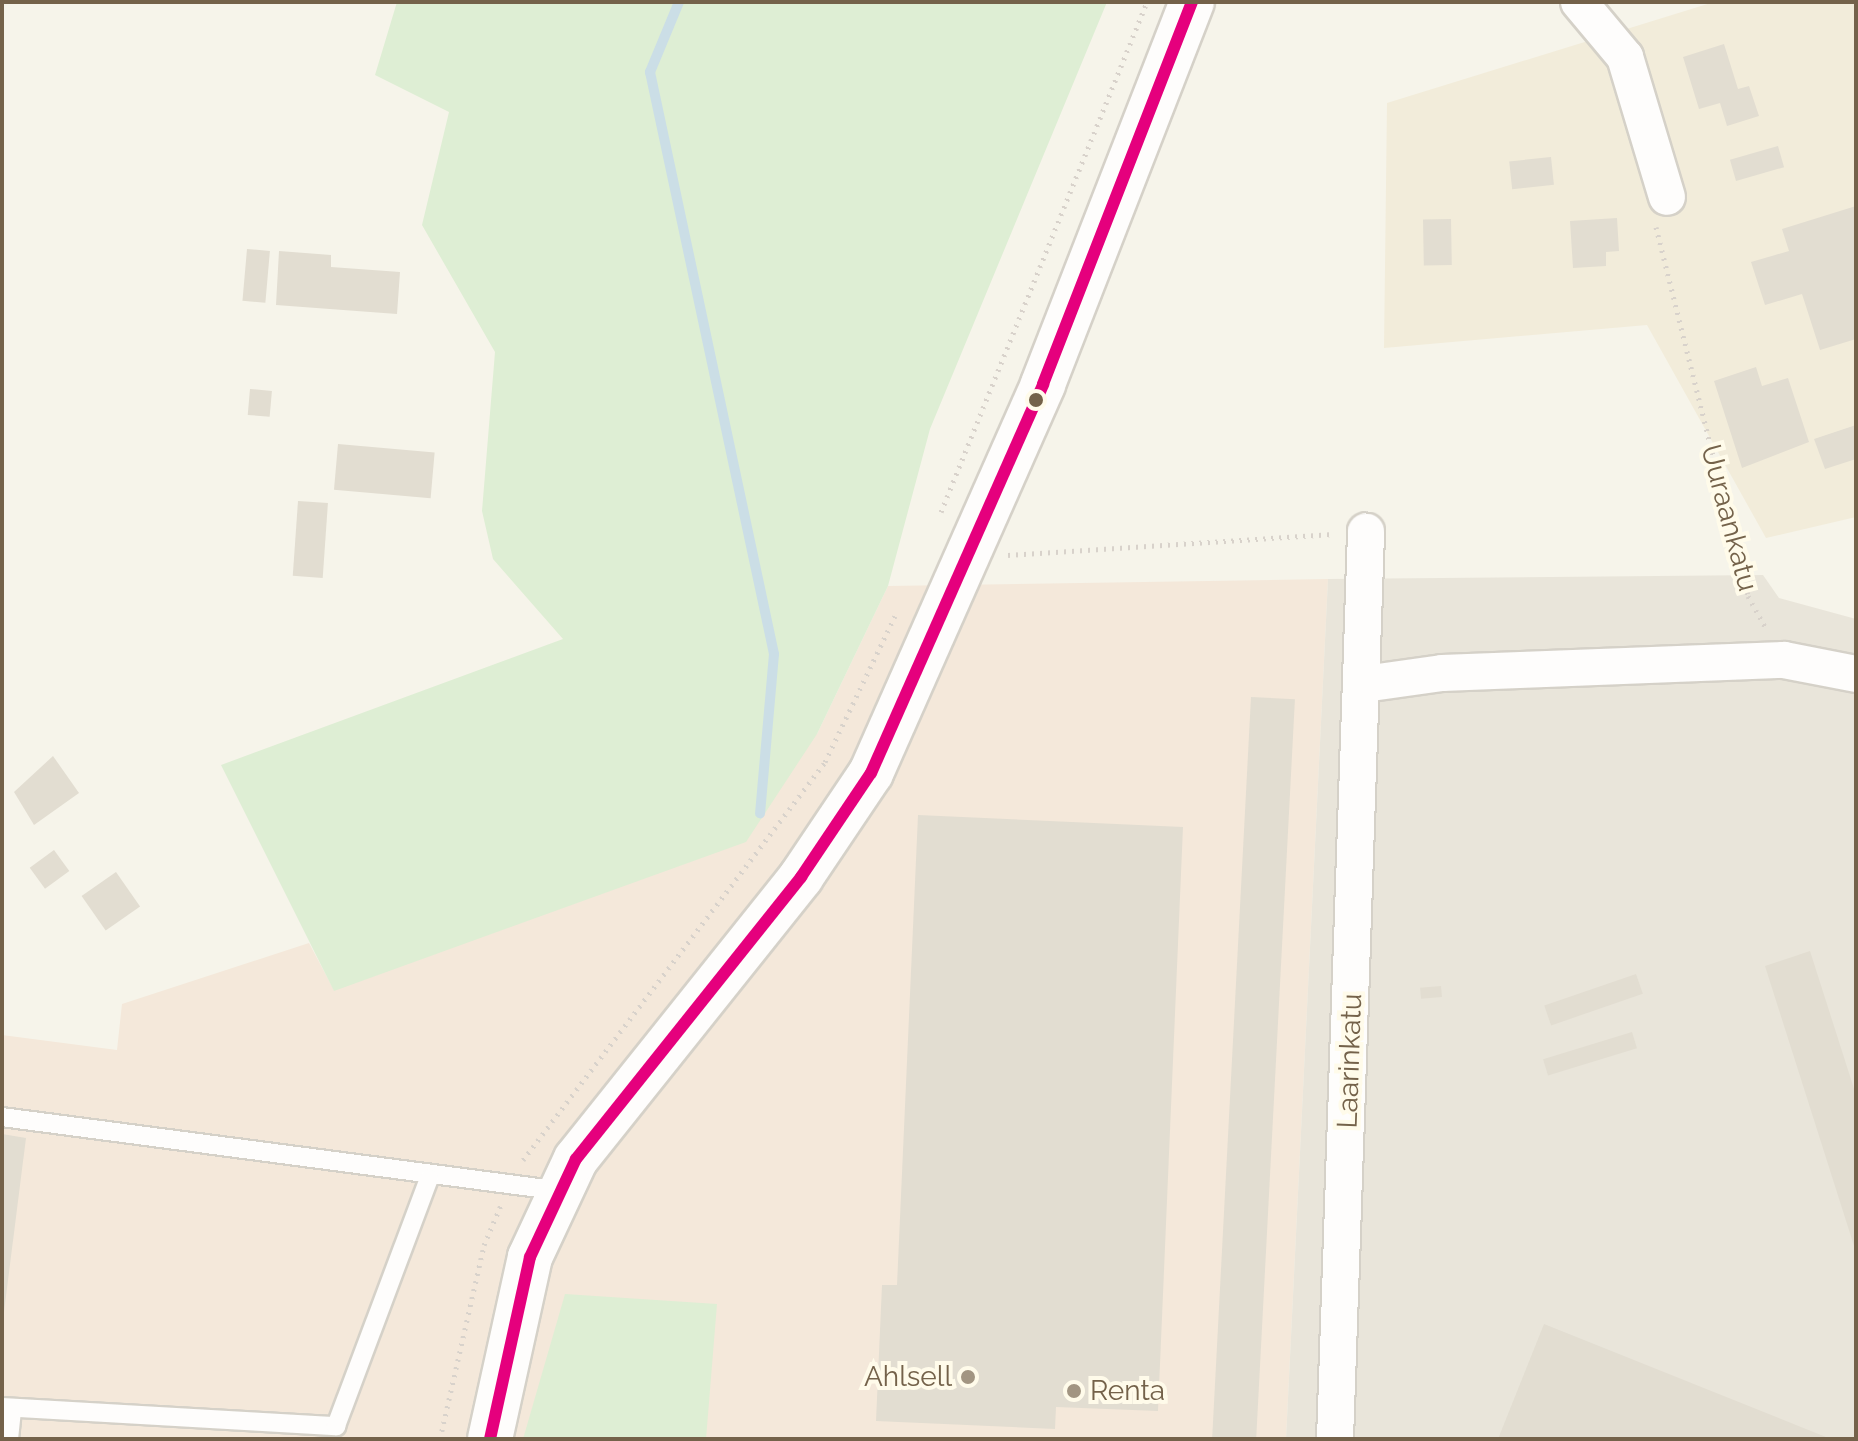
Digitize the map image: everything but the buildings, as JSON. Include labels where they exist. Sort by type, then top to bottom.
[{"type":"street","points":[[490,1439],[530,1257],[561,1191],[633,1080],[801,877],[871,773],[971,557],[1192,2]]},
{"type":"street","points":[[1579,2],[1625,57],[1667,197]]},
{"type":"street","name":"Laarinkatu","points":[[1335,1439],[1364,684],[1366,532]]},
{"type":"street","points":[[1364,684],[1442,673],[1784,660],[1856,674]]},
{"type":"lane","points":[[2,1117],[429,1179],[513,1179],[561,1191]]},
{"type":"lane","points":[[9,1439],[7,1409],[336,1426],[429,1179]]},
{"type":"path","points":[[936,526],[1147,2]]},
{"type":"path","name":"Uuraankatu","points":[[1667,197],[1656,225],[1685,330],[1687,371],[1748,596],[1784,660]]},
{"type":"path","points":[[971,557],[1366,532]]},
{"type":"path","points":[[440,1439],[484,1245],[513,1179],[578,1079],[712,917],[825,762],[898,610]]},
{"type":"shaded area","points":[[1714,2],[1856,2],[1856,517],[1766,538],[1647,325],[1384,348],[1387,103]]},
{"type":"shaded area","points":[[1763,575],[1779,598],[1856,619],[1856,1439],[1286,1439],[1328,579]]},
{"type":"shaded area","points":[[1328,579],[1286,1439],[2,1439],[2,1035],[117,1050],[122,1004],[309,943],[334,990],[817,734],[888,586]]},
{"type":"green space","points":[[397,2],[1107,2],[930,429],[888,586],[817,734],[746,842],[334,991],[221,765],[563,639],[493,559],[482,511],[495,352],[422,225],[449,112],[375,75]]},
{"type":"green space","points":[[565,1294],[717,1304],[706,1439],[523,1439]]},
{"type":"waterway","points":[[679,2],[650,72],[774,654],[760,813]]},
{"type":"transit line","points":[[490,1439],[530,1257],[576,1159],[801,877],[871,773],[1043,384],[1192,2]]},
{"type":"place","name":"Ahlsell","points":[[968,1377]]},
{"type":"place","name":"Renta","points":[[1074,1391]]}]
